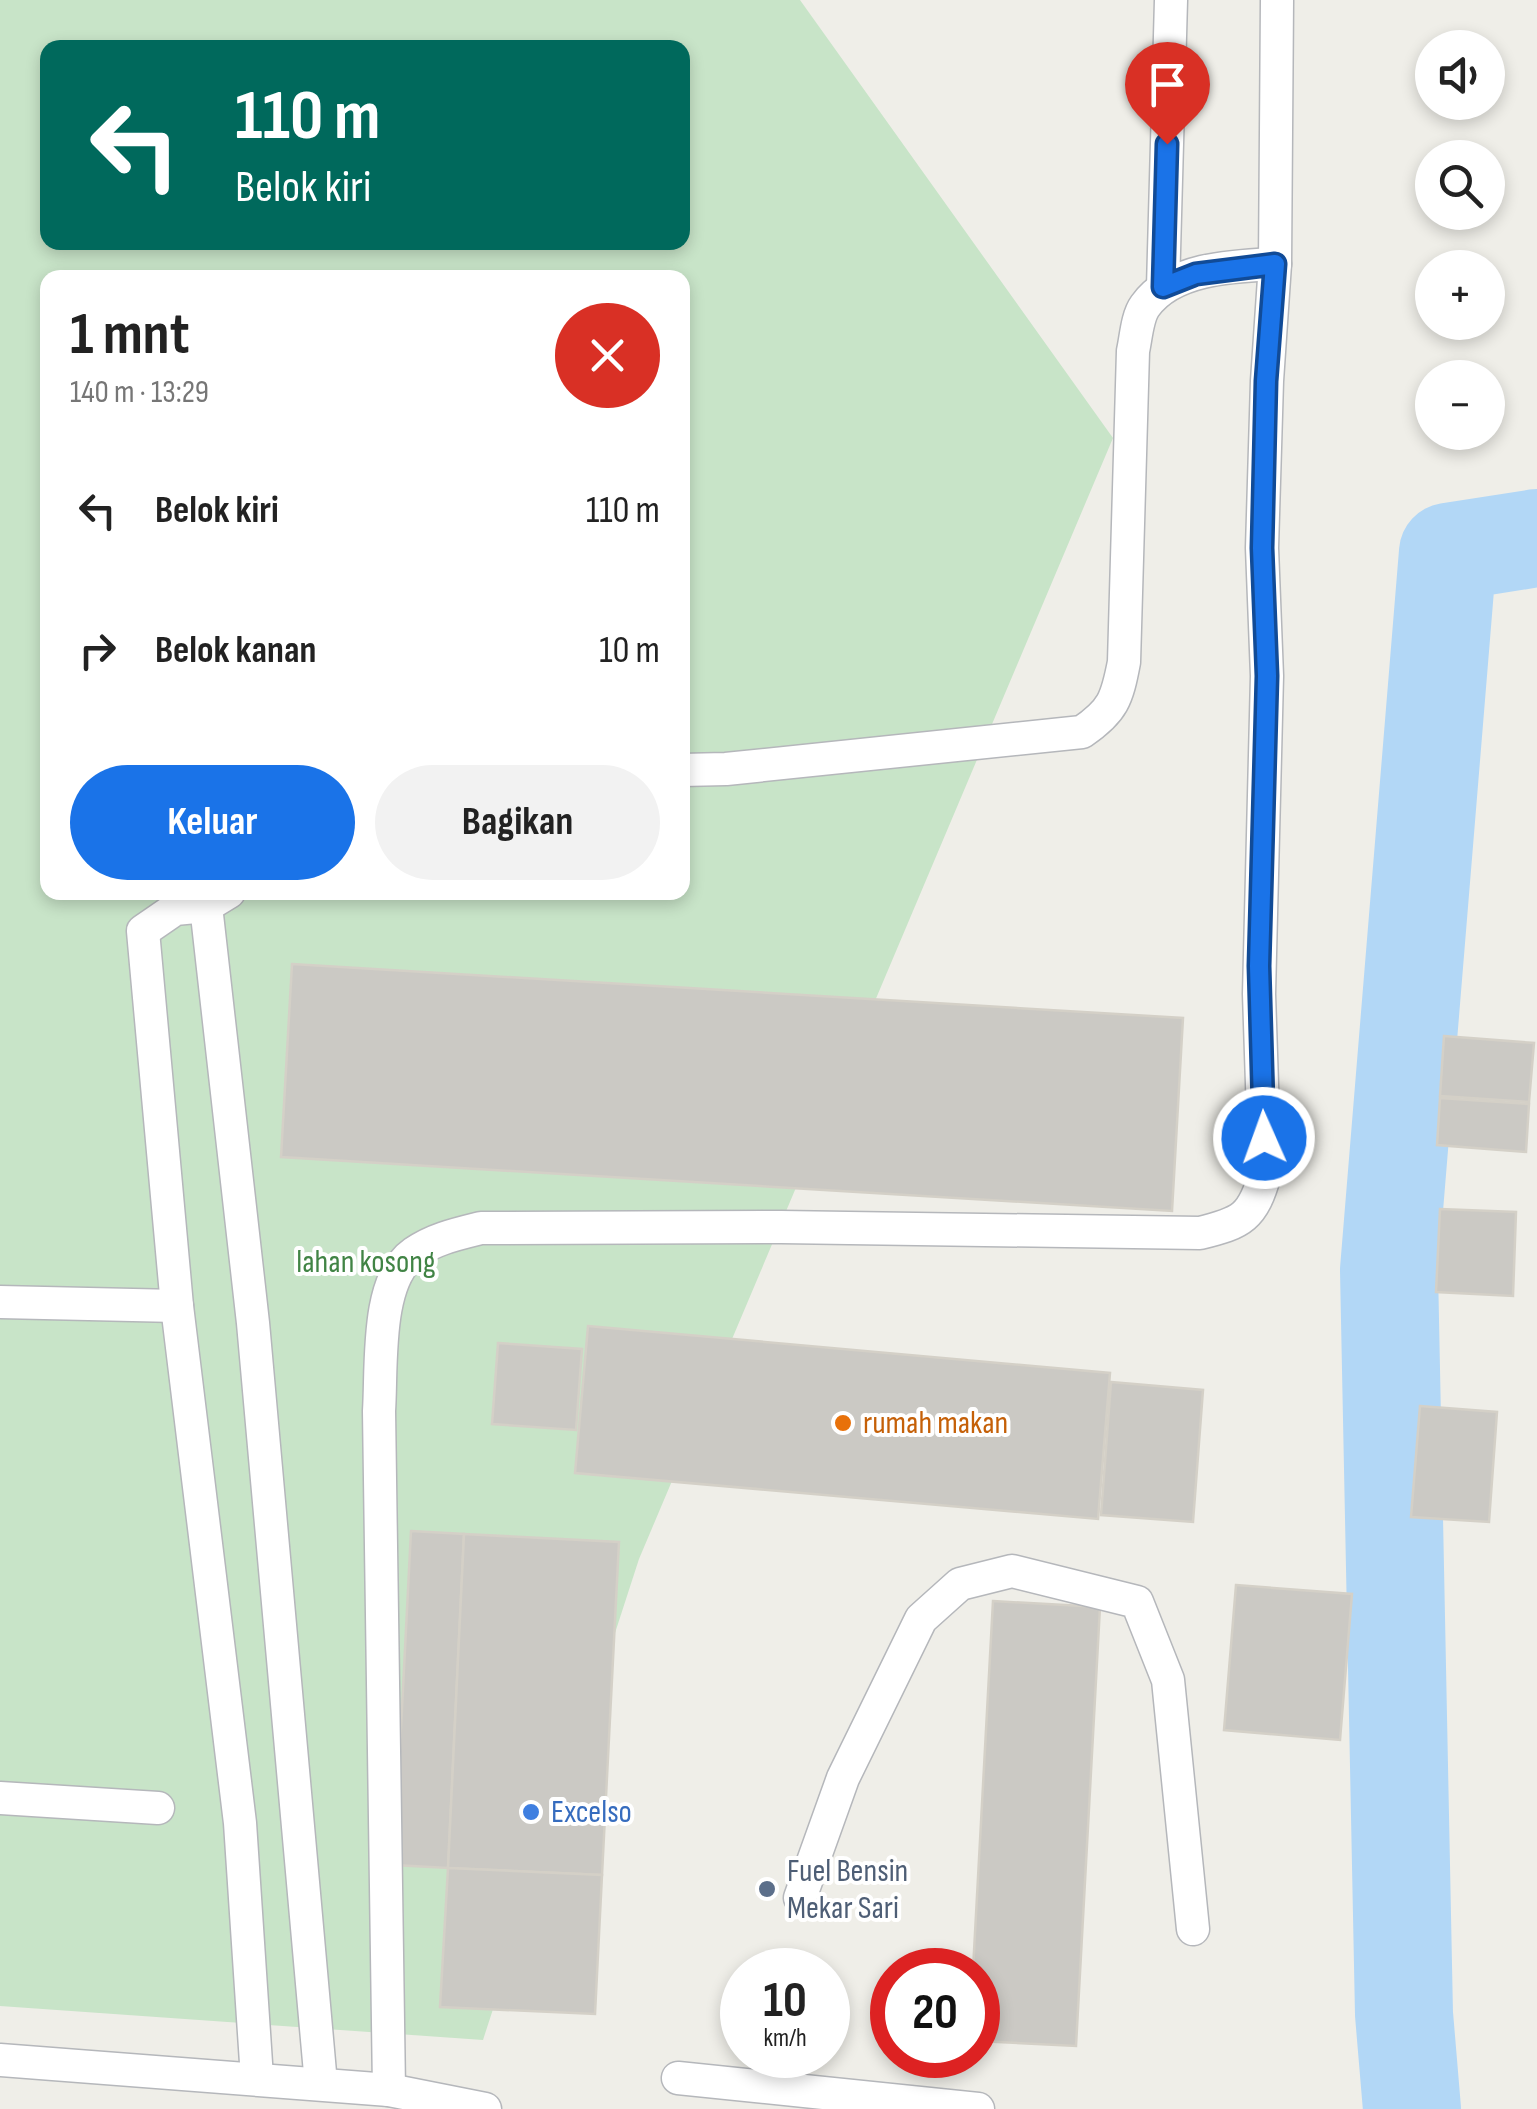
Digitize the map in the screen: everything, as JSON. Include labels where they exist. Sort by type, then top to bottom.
[{"type":"lane","points":[[1163,287],[1171,0]]},
{"type":"lane","points":[[389,2090],[380,1411],[386,1309],[392,1279],[410,1255],[440,1238],[480,1228],[782,1227],[1200,1233],[1226,1227],[1247,1216],[1258,1198],[1265,1174],[1259,994],[1267,676],[1262,548],[1266,381],[1275,264],[1276,0]]},
{"type":"lane","points":[[690,770],[1082,732],[1103,718],[1117,697],[1124,662],[1133,351],[1143,308],[1163,287],[1196,274],[1275,264]]},
{"type":"lane","points":[[214,900],[176,909],[142,930],[177,1306],[240,1823],[257,2078]]},
{"type":"lane","points":[[218,900],[321,2084]]},
{"type":"lane","points":[[0,1302],[177,1306]]},
{"type":"lane","points":[[800,1898],[843,1778],[921,1619],[960,1584],[1012,1571],[1138,1602],[1168,1680],[1193,1928]]},
{"type":"lane","points":[[0,1798],[158,1808]]},
{"type":"lane","points":[[0,2060],[389,2090],[486,2109]]},
{"type":"lane","points":[[678,2078],[978,2109]]},
{"type":"green space","name":"lahan kosong","points":[[0,0],[800,0],[1113,438],[639,1559],[483,2040],[0,2006]]},
{"type":"building","points":[[292,964],[1183,1018],[1172,1211],[281,1157]]},
{"type":"building","points":[[1444,1036],[1534,1043],[1529,1102],[1440,1096]]},
{"type":"building","points":[[1440,1098],[1529,1104],[1526,1152],[1437,1145]]},
{"type":"building","points":[[1440,1209],[1516,1212],[1513,1296],[1436,1292]]},
{"type":"building","name":"rumah makan","points":[[588,1326],[1110,1373],[1098,1519],[575,1473]]},
{"type":"building","points":[[498,1343],[582,1349],[576,1430],[492,1424]]},
{"type":"building","points":[[1111,1382],[1203,1390],[1193,1522],[1101,1515]]},
{"type":"building","points":[[1420,1406],[1497,1412],[1489,1522],[1411,1517]]},
{"type":"building","points":[[411,1531],[464,1534],[448,1868],[394,1865]]},
{"type":"building","points":[[464,1534],[619,1542],[602,1875],[448,1868]]},
{"type":"building","points":[[1236,1585],[1352,1594],[1340,1740],[1224,1730]]},
{"type":"building","points":[[993,1601],[1100,1607],[1076,2046],[1000,2042],[1000,1948],[974,1948]]},
{"type":"building","points":[[448,1868],[602,1875],[595,2014],[440,2007]]},
{"type":"waterway","points":[[1412,2109],[1404,2014],[1389,1270],[1448,552],[1537,538]]},
{"type":"place","name":"rumah makan","points":[[843,1423]]},
{"type":"place","name":"Excelso","points":[[531,1812]]},
{"type":"place","name":"Fuel Bensin Mekar Sari","points":[[767,1889]]},
{"type":"route","points":[[1167,144],[1163,287],[1196,274],[1275,264],[1266,381],[1262,548],[1267,676],[1259,966],[1264,1138]]}]
